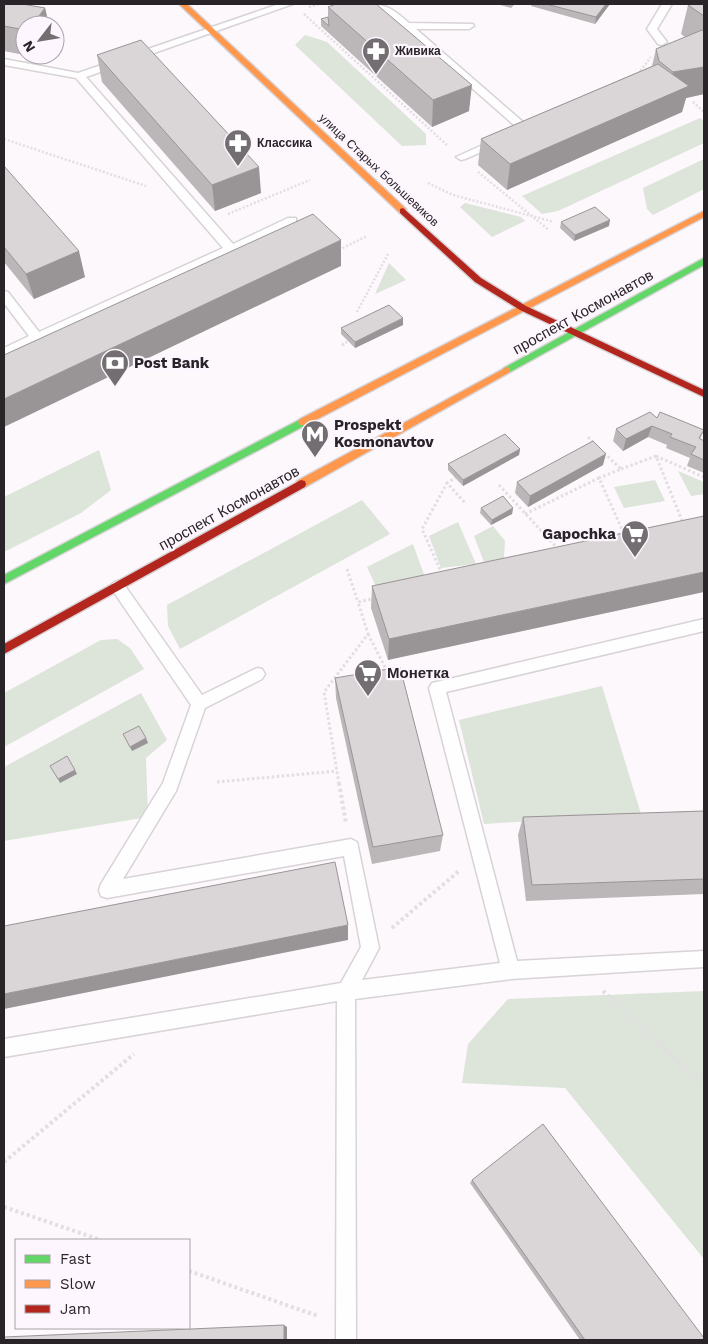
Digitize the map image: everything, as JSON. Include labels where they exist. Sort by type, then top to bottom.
[{"type":"main road","name":"улица Старых Большевиков","points":[[183,4],[209,31],[478,280],[523,308],[574,334],[704,394]]},
{"type":"main road","name":"проспект Космонавтов","points":[[4,580],[704,214]]},
{"type":"main road","name":"проспект Космонавтов","points":[[4,649],[704,261]]},
{"type":"lane","points":[[4,62],[79,76],[288,4]]},
{"type":"lane","points":[[373,4],[392,13],[522,131],[461,157]]},
{"type":"lane","points":[[662,42],[652,29],[667,4]]},
{"type":"lane","points":[[407,26],[469,26]]},
{"type":"lane","points":[[79,76],[231,249]]},
{"type":"lane","points":[[4,354],[292,221]]},
{"type":"lane","points":[[4,295],[37,338]]},
{"type":"lane","points":[[118,587],[199,704]]},
{"type":"lane","points":[[511,970],[479,854],[437,688],[704,625]]},
{"type":"lane","points":[[257,674],[199,704],[170,786],[107,890],[351,847],[370,948],[346,991],[346,1333]]},
{"type":"lane","points":[[4,1048],[346,991],[511,970],[704,959]]},
{"type":"path","points":[[300,10],[461,157],[549,230]]},
{"type":"path","points":[[634,79],[662,42]]},
{"type":"path","points":[[693,102],[704,112]]},
{"type":"path","points":[[4,139],[189,200]]},
{"type":"path","points":[[221,218],[310,180]]},
{"type":"path","points":[[428,184],[453,195],[554,222]]},
{"type":"path","points":[[337,250],[367,236]]},
{"type":"path","points":[[357,312],[388,254]]},
{"type":"path","points":[[342,345],[356,338]]},
{"type":"path","points":[[588,437],[594,444]]},
{"type":"path","points":[[601,450],[622,469]]},
{"type":"path","points":[[656,456],[684,526]]},
{"type":"path","points":[[525,514],[599,478],[656,456],[704,477]]},
{"type":"path","points":[[445,581],[422,530],[447,483],[462,474]]},
{"type":"path","points":[[599,478],[626,539]]},
{"type":"path","points":[[447,483],[466,504]]},
{"type":"path","points":[[499,485],[562,554],[553,556]]},
{"type":"path","points":[[347,570],[368,634],[390,679]]},
{"type":"path","points":[[358,602],[378,597]]},
{"type":"path","points":[[351,847],[324,692],[368,634]]},
{"type":"path","points":[[217,782],[337,772]]},
{"type":"path","points":[[370,948],[479,854]]},
{"type":"path","points":[[577,966],[704,1086]]},
{"type":"path","points":[[4,1162],[138,1051]]},
{"type":"path","points":[[4,1207],[98,1239]]},
{"type":"path","points":[[190,1271],[346,1333]]},
{"type":"shaded area","points":[[305,35],[327,42],[426,134],[426,145],[402,146],[295,45]]},
{"type":"shaded area","points":[[700,118],[704,121],[704,143],[558,211],[542,214],[522,196]]},
{"type":"shaded area","points":[[704,159],[704,189],[653,215],[647,209],[643,188]]},
{"type":"shaded area","points":[[465,203],[521,217],[525,221],[492,237],[460,207]]},
{"type":"shaded area","points":[[389,263],[406,280],[375,294]]},
{"type":"shaded area","points":[[99,450],[111,490],[81,513],[4,552],[4,497]]},
{"type":"shaded area","points":[[678,471],[704,482],[704,494],[691,496]]},
{"type":"shaded area","points":[[655,480],[665,501],[624,508],[614,487]]},
{"type":"shaded area","points":[[362,500],[390,534],[180,649],[168,626],[167,605]]},
{"type":"shaded area","points":[[458,522],[476,564],[441,568],[429,536]]},
{"type":"shaded area","points":[[493,526],[505,541],[504,558],[484,562],[474,536]]},
{"type":"shaded area","points":[[413,544],[427,583],[380,595],[367,567]]},
{"type":"shaded area","points":[[117,639],[130,648],[144,669],[4,747],[4,693],[101,640]]},
{"type":"shaded area","points":[[602,686],[641,814],[484,824],[459,720]]},
{"type":"shaded area","points":[[141,693],[167,740],[146,758],[148,817],[4,841],[4,767]]},
{"type":"shaded area","points":[[704,991],[704,1259],[565,1088],[462,1083],[468,1044],[508,999]]},
{"type":"building","points":[[4,4],[22,4],[45,8],[40,15],[15,15],[15,28],[4,26]]},
{"type":"building","points":[[336,4],[376,4],[472,85],[433,100],[328,7]]},
{"type":"building","points":[[546,4],[606,4],[596,17]]},
{"type":"building","points":[[704,4],[704,16],[688,5]]},
{"type":"building","points":[[328,17],[329,26],[321,19]]},
{"type":"building","points":[[702,30],[704,31],[704,67],[673,72],[659,61],[656,49]]},
{"type":"building","points":[[141,40],[259,167],[212,185],[97,55]]},
{"type":"building","points":[[658,64],[689,86],[510,164],[481,139]]},
{"type":"building","points":[[4,166],[79,251],[26,274],[4,247]]},
{"type":"building","points":[[595,207],[610,220],[575,235],[561,222]]},
{"type":"building","points":[[313,214],[341,240],[4,399],[4,355]]},
{"type":"building","points":[[389,305],[403,318],[355,342],[341,328]]},
{"type":"building","points":[[650,412],[657,418],[660,412],[704,430],[699,438],[704,441],[704,460],[691,454],[696,447],[670,437],[672,434],[652,426],[626,439],[616,429]]},
{"type":"building","points":[[505,434],[520,449],[463,480],[448,464]]},
{"type":"building","points":[[593,441],[606,454],[530,496],[517,482]]},
{"type":"building","points":[[503,496],[513,508],[492,520],[481,508]]},
{"type":"building","points":[[704,516],[704,572],[389,639],[372,586]]},
{"type":"building","points":[[400,667],[443,835],[373,847],[335,678]]},
{"type":"building","points":[[139,726],[146,738],[130,747],[123,734]]},
{"type":"building","points":[[67,756],[75,770],[58,779],[50,766]]},
{"type":"building","points":[[704,811],[704,879],[532,885],[523,817]]},
{"type":"building","points":[[335,862],[348,925],[4,994],[4,926]]},
{"type":"building","points":[[543,1124],[704,1340],[585,1340],[472,1180]]},
{"type":"building","points":[[284,1325],[284,1340],[4,1340],[4,1337]]},
{"type":"traffic: fast","points":[[507,370],[704,261]]},
{"type":"traffic: fast","points":[[4,580],[303,422]]},
{"type":"traffic: slow","points":[[183,4],[403,211]]},
{"type":"traffic: slow","points":[[303,422],[704,214]]},
{"type":"traffic: slow","points":[[301,484],[507,370]]},
{"type":"traffic: jam","points":[[403,211],[478,280],[523,308],[704,394]]},
{"type":"traffic: jam","points":[[4,649],[301,484]]},
{"type":"place","name":"Живика","points":[[376,75]]},
{"type":"place","name":"Классика","points":[[238,167]]},
{"type":"place","name":"Post Bank","points":[[115,387]]},
{"type":"place","name":"Prospekt Kosmonavtov","points":[[315,458]]},
{"type":"place","name":"Gapochka","points":[[635,558]]},
{"type":"place","name":"Монетка","points":[[368,697]]}]
